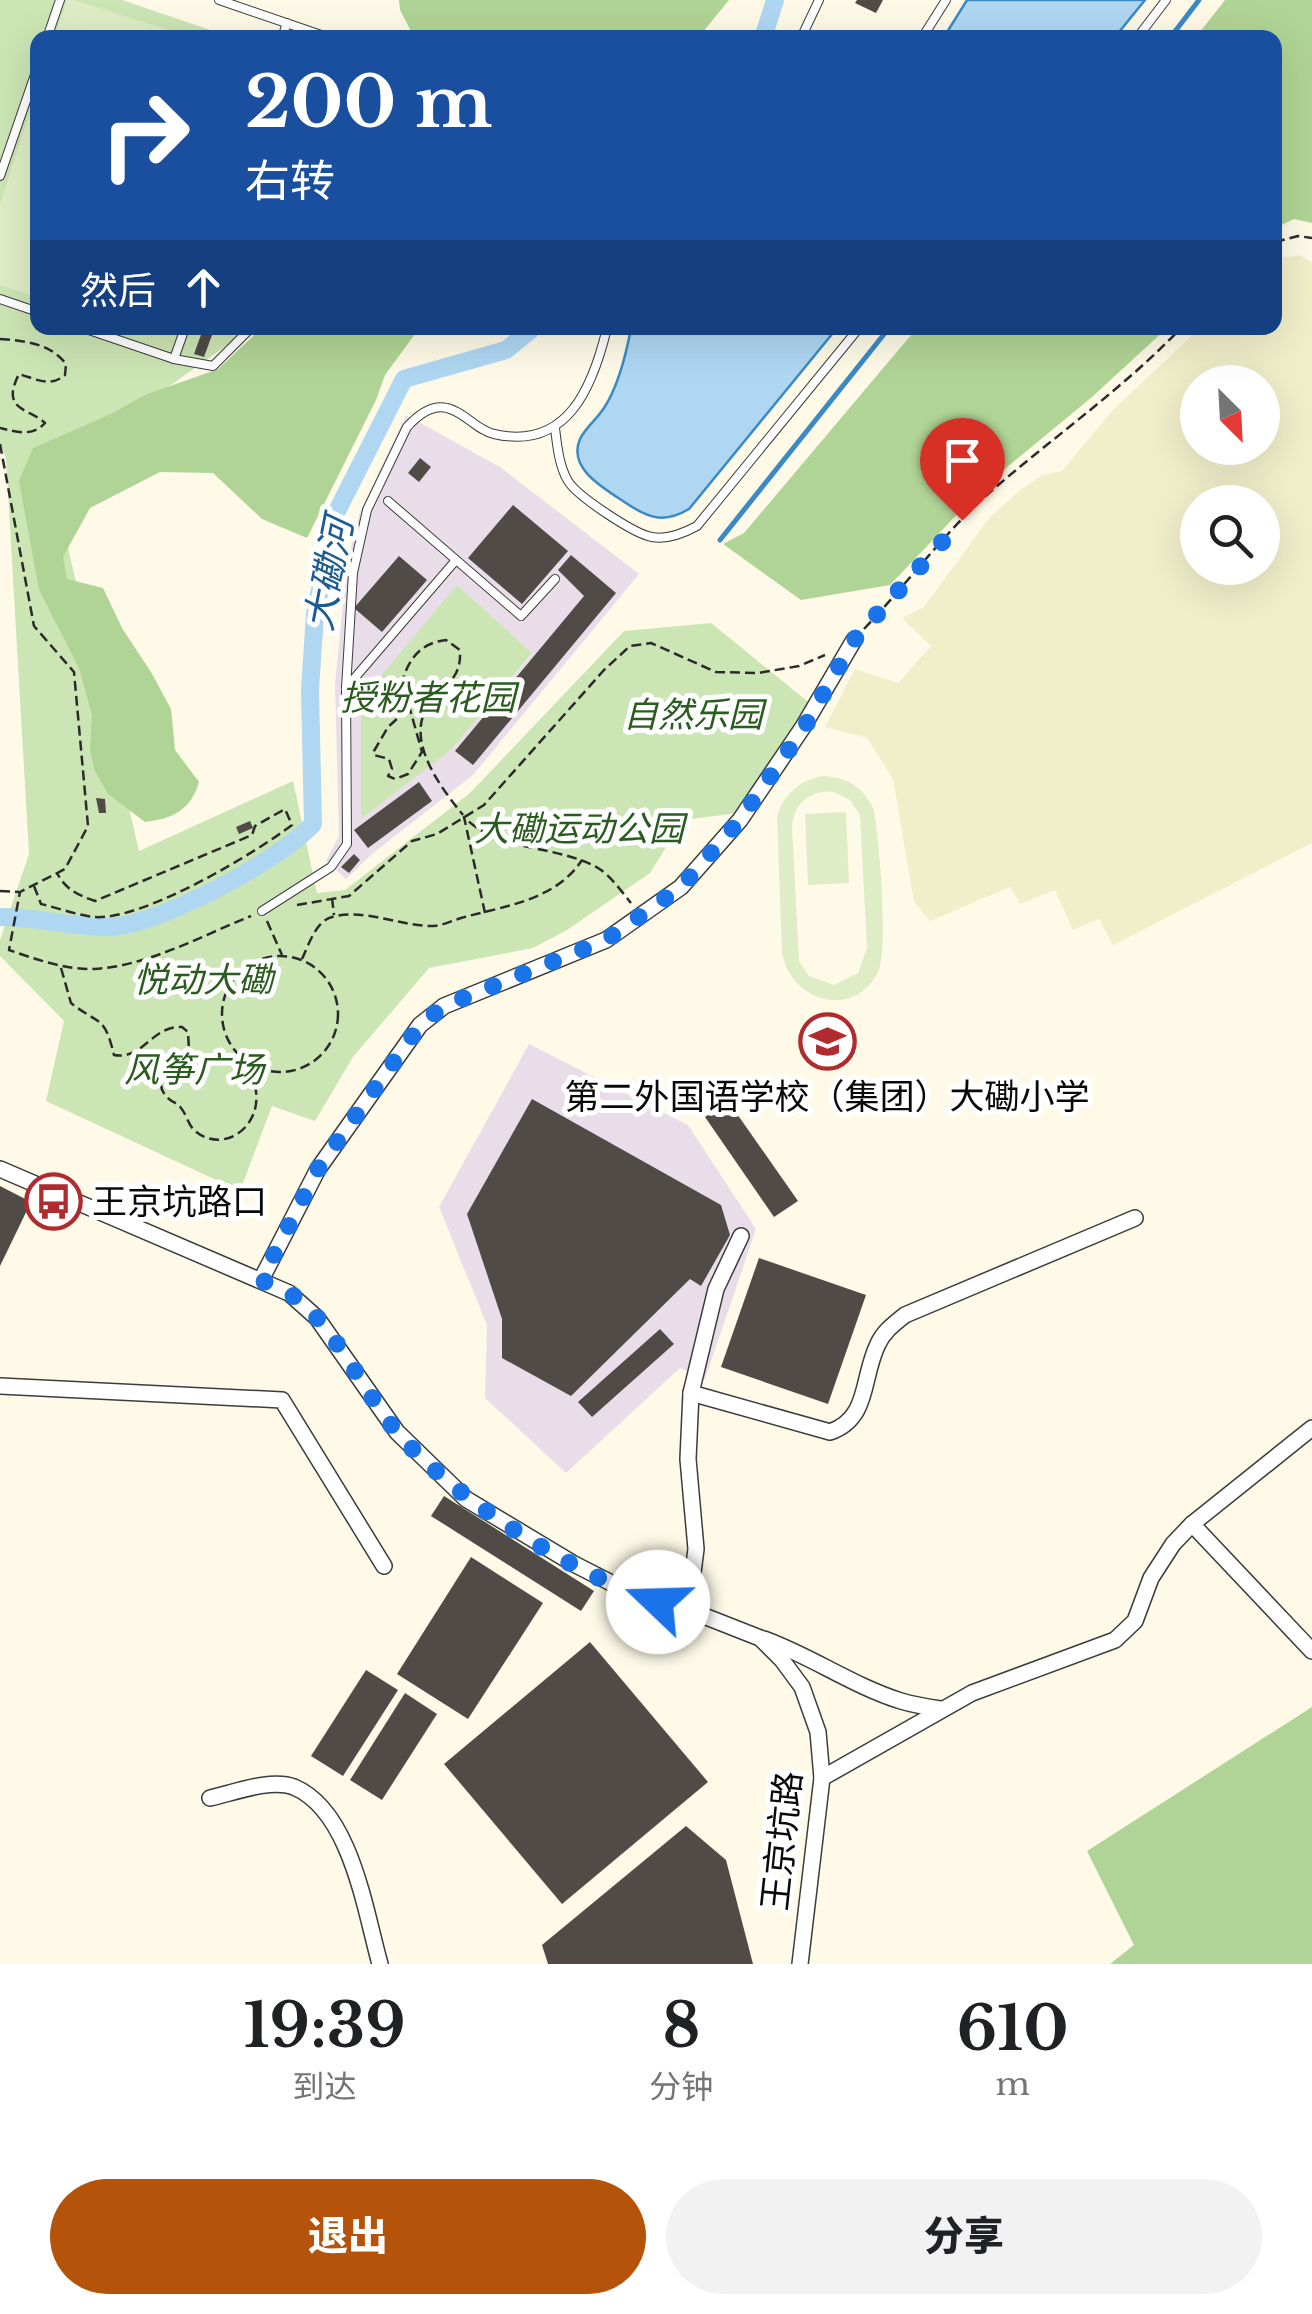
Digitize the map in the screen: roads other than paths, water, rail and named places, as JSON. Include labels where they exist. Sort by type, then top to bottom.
[{"type":"street","points":[[261,1280],[318,1169],[420,1025],[444,1006],[606,940],[681,887],[740,820],[804,728],[854,640]]},
{"type":"street","name":"王京坑路","points":[[0,1169],[289,1293],[317,1318],[397,1432],[466,1498],[574,1564],[629,1592],[760,1638],[802,1687],[818,1732],[822,1778],[800,1964]]},
{"type":"street","points":[[691,1393],[830,1432],[847,1426],[856,1414],[875,1349],[884,1332],[905,1315],[1134,1218]]},
{"type":"street","points":[[688,1611],[696,1549],[688,1459],[691,1393],[716,1289],[742,1236]]},
{"type":"street","points":[[0,1386],[282,1400],[384,1566]]},
{"type":"street","points":[[822,1778],[972,1693],[1114,1640],[1135,1621],[1151,1578],[1173,1544],[1192,1524],[1312,1428]]},
{"type":"street","points":[[1192,1524],[1312,1651]]},
{"type":"street","points":[[760,1638],[801,1652],[845,1678],[901,1701],[940,1709]]},
{"type":"street","points":[[210,1798],[292,1786],[315,1802],[338,1830],[350,1858],[380,1964]]},
{"type":"lane","points":[[50,30],[60,0]]},
{"type":"lane","points":[[219,0],[307,30]]},
{"type":"lane","points":[[805,30],[819,0]]},
{"type":"lane","points":[[927,30],[946,0]]},
{"type":"lane","points":[[1143,30],[1166,0]]},
{"type":"lane","points":[[285,30],[287,23]]},
{"type":"lane","points":[[0,176],[30,89]]},
{"type":"lane","points":[[0,299],[30,309]]},
{"type":"lane","points":[[104,335],[174,359],[213,366],[244,335]]},
{"type":"lane","points":[[174,359],[183,335]]},
{"type":"lane","points":[[262,911],[331,867],[347,844],[350,600],[367,510],[407,426],[418,416],[448,408],[481,430],[497,435],[520,436],[555,428],[566,422],[580,402],[604,335]]},
{"type":"lane","points":[[555,428],[564,472],[577,493],[644,534],[660,538],[678,534],[697,526],[853,335]]},
{"type":"lane","points":[[388,502],[521,616],[555,579]]},
{"type":"lane","points":[[346,688],[456,560]]},
{"type":"water","points":[[967,0],[1145,0],[1121,30],[948,30]]},
{"type":"water","points":[[629,335],[831,335],[689,509],[664,518],[642,512],[608,491],[590,477],[579,460],[580,439],[609,399]]},
{"type":"waterway","name":"大磡河","points":[[766,30],[775,0]]},
{"type":"waterway","points":[[1176,30],[1199,0]]},
{"type":"waterway","name":"大磡河","points":[[0,917],[108,927],[157,916],[246,873],[313,824],[310,690],[315,614],[335,515],[404,379],[506,350],[524,335]]},
{"type":"waterway","points":[[720,540],[883,335]]},
{"type":"place","name":"第二外国语学校（集团）大磡小学","points":[[827,1041]]},
{"type":"place","name":"王京坑路口","points":[[53,1202]]},
{"type":"park label","name":"授粉者花园","points":[[428,698]]},
{"type":"park label","name":"自然乐园","points":[[693,715]]},
{"type":"park label","name":"大磡运动公园","points":[[579,829]]},
{"type":"park label","name":"悦动大磡","points":[[203,980]]},
{"type":"park label","name":"风筝广场","points":[[194,1070]]}]
